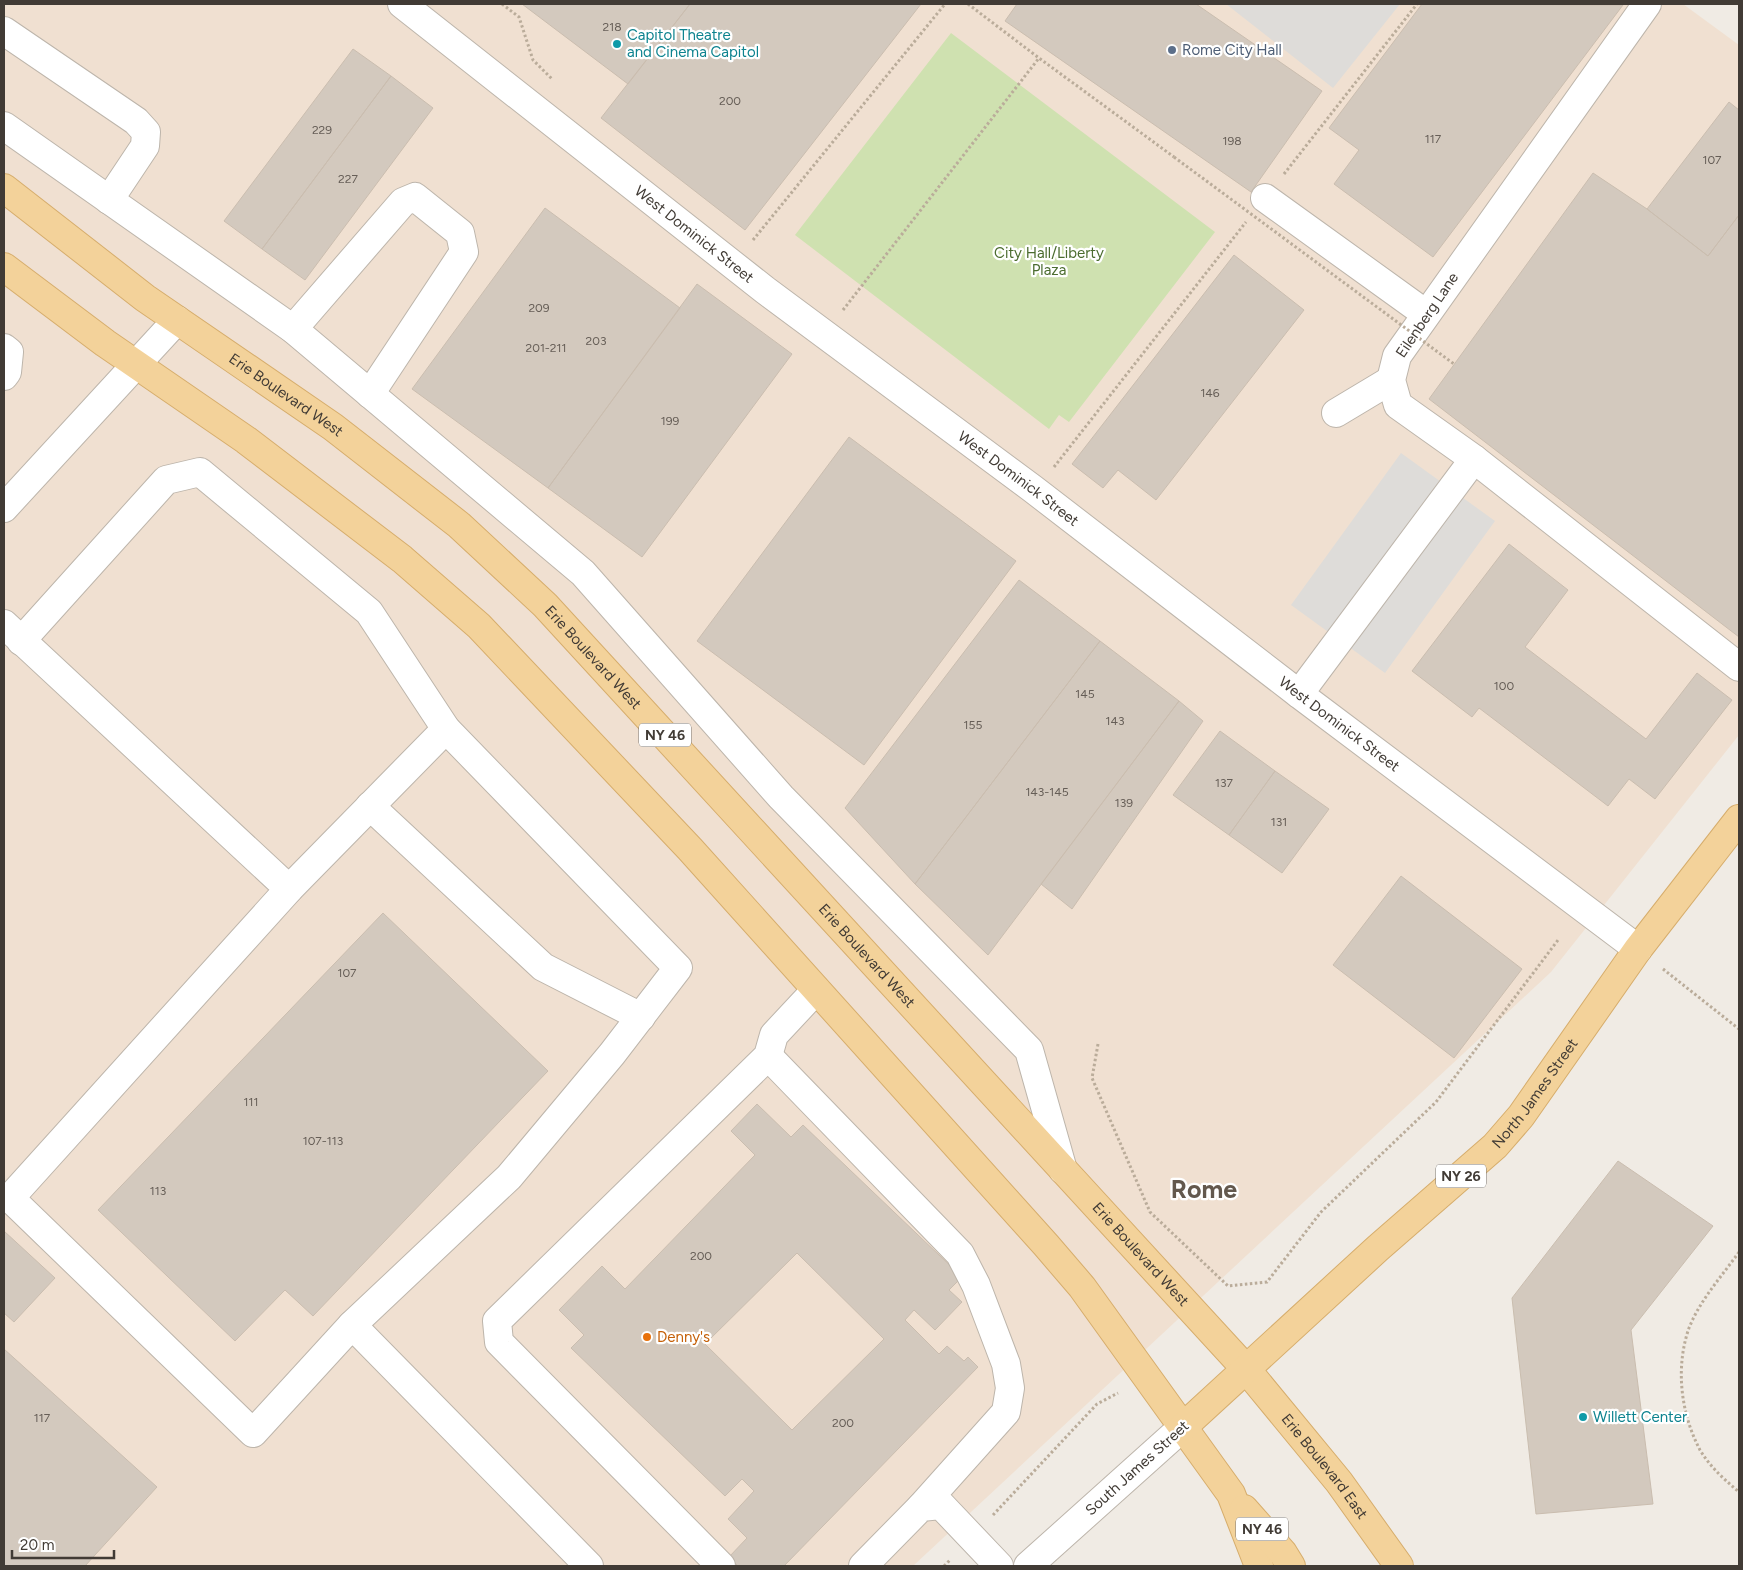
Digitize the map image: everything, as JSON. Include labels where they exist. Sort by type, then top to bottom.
[{"type":"main road","name":"Erie Boulevard West","points":[[4,188],[145,298],[333,427],[459,525],[545,604],[1246,1369]]},
{"type":"main road","points":[[4,267],[137,365],[246,440],[402,559],[479,626],[690,849],[1082,1287],[1232,1494],[1259,1566]]},
{"type":"main road","name":"North James Street","points":[[1246,1369],[1378,1248],[1495,1146],[1521,1116],[1638,949],[1739,819]]},
{"type":"main road","name":"South James Street","points":[[1183,1427],[1246,1369]]},
{"type":"main road","name":"Erie Boulevard East","points":[[1246,1369],[1339,1482],[1400,1566]]},
{"type":"main road","name":"NY 46","points":[[1232,1494],[1283,1553],[1291,1566]]},
{"type":"street","name":"West Dominick Street","points":[[402,4],[733,265],[1033,489],[1299,694],[1638,949]]},
{"type":"street","name":"Eilenberg Lane","points":[[1390,380],[1397,356],[1647,4]]},
{"type":"street","points":[[4,31],[136,121],[146,132],[145,146],[109,200]]},
{"type":"street","points":[[4,126],[293,329],[583,573],[781,797],[1029,1050],[1063,1170]]},
{"type":"street","points":[[293,329],[403,202],[416,197],[460,234],[464,252],[370,394]]},
{"type":"street","points":[[1265,198],[1426,314]]},
{"type":"street","points":[[4,508],[177,320]]},
{"type":"street","points":[[4,348],[9,352],[7,372],[4,376]]},
{"type":"street","points":[[1336,413],[1390,380],[1398,405],[1474,459],[1739,667]]},
{"type":"street","points":[[1299,694],[1474,459]]},
{"type":"street","points":[[289,889],[12,632],[166,480],[200,472],[368,612],[446,729],[678,968],[641,1018],[509,1176],[352,1325],[253,1433],[7,1195],[289,889],[446,729]]},
{"type":"street","points":[[370,806],[543,967],[641,1018]]},
{"type":"street","points":[[721,1566],[499,1342],[497,1321],[768,1056],[774,1035],[816,990]]},
{"type":"street","points":[[768,1056],[960,1254],[976,1285],[1006,1364],[1010,1388],[1006,1412],[921,1508],[863,1566]]},
{"type":"street","points":[[352,1325],[589,1566]]},
{"type":"street","name":"South James Street","points":[[1028,1566],[1183,1427]]},
{"type":"street","points":[[921,1508],[941,1506],[999,1566]]},
{"type":"path","points":[[733,265],[945,4]]},
{"type":"path","points":[[968,4],[1454,364]]},
{"type":"path","points":[[1033,489],[1049,473],[1417,4]]},
{"type":"path","points":[[824,334],[1039,58]]},
{"type":"path","points":[[1098,1044],[1092,1078],[1150,1212],[1228,1286],[1267,1282],[1321,1212],[1436,1102],[1558,940]]},
{"type":"path","points":[[1638,949],[1739,1029]]},
{"type":"path","points":[[1739,1252],[1704,1301],[1689,1328],[1682,1356],[1682,1395],[1688,1420],[1701,1451],[1719,1475],[1739,1492]]},
{"type":"path","points":[[944,1566],[1097,1404],[1121,1392]]},
{"type":"shaded area","points":[[4,4],[1683,4],[1739,45],[1739,735],[1551,972],[913,1566],[4,1566]]},
{"type":"shaded area","points":[[1226,4],[1400,4],[1333,88]]},
{"type":"shaded area","points":[[1401,453],[1495,521],[1385,673],[1291,605]]},
{"type":"green space","name":"City Hall/Liberty Plaza","points":[[951,33],[1215,232],[1069,422],[1059,415],[1049,429],[795,235]]},
{"type":"building","name":"Capitol Theatre and Cinema Capitol","points":[[522,4],[690,4],[628,84]]},
{"type":"building","points":[[690,4],[921,4],[745,230],[601,118]]},
{"type":"building","name":"Rome City Hall","points":[[1017,4],[1196,4],[1322,91],[1251,192],[1005,21]]},
{"type":"building","points":[[1422,4],[1623,5],[1433,257],[1334,184],[1359,150],[1329,128]]},
{"type":"building","points":[[353,49],[391,76],[262,249],[224,221]]},
{"type":"building","points":[[391,76],[433,108],[305,280],[262,249]]},
{"type":"building","points":[[1729,102],[1739,110],[1739,215],[1708,256],[1647,209]]},
{"type":"building","points":[[1593,173],[1647,209],[1708,256],[1739,215],[1739,637],[1429,399]]},
{"type":"building","points":[[545,208],[680,308],[548,488],[412,389]]},
{"type":"building","points":[[1234,255],[1304,310],[1156,500],[1118,470],[1103,488],[1072,464]]},
{"type":"building","points":[[697,284],[792,354],[642,557],[548,488]]},
{"type":"building","points":[[849,437],[1016,561],[864,765],[697,641]]},
{"type":"building","points":[[1509,544],[1568,590],[1525,647],[1646,739],[1697,673],[1732,700],[1655,799],[1629,779],[1608,806],[1479,708],[1472,717],[1412,671]]},
{"type":"building","points":[[1019,580],[1100,641],[915,884],[845,808]]},
{"type":"building","points":[[1100,641],[1179,701],[988,955],[915,884]]},
{"type":"building","points":[[1179,701],[1203,721],[1072,909],[1041,884]]},
{"type":"building","points":[[1220,731],[1275,771],[1229,835],[1173,795]]},
{"type":"building","points":[[1275,771],[1329,809],[1282,873],[1229,835]]},
{"type":"building","points":[[1401,876],[1522,969],[1454,1058],[1333,965]]},
{"type":"building","points":[[383,913],[548,1071],[313,1316],[285,1290],[235,1341],[98,1210]]},
{"type":"building","name":"Denny's","points":[[757,1104],[791,1137],[803,1125],[962,1277],[949,1290],[962,1302],[935,1330],[914,1310],[905,1320],[939,1354],[947,1346],[964,1361],[968,1357],[978,1367],[784,1566],[738,1566],[729,1557],[747,1538],[728,1519],[754,1491],[742,1479],[725,1496],[571,1348],[584,1335],[559,1310],[602,1266],[625,1289],[755,1155],[731,1131]],"holes":[[[797,1253],[884,1339],[792,1430],[705,1344]]]},
{"type":"building","name":"Willett Center","points":[[1618,1161],[1713,1226],[1631,1330],[1653,1504],[1536,1514],[1512,1298]]},
{"type":"building","points":[[4,1231],[55,1278],[14,1322],[4,1313]]},
{"type":"building","points":[[4,1349],[157,1487],[85,1566],[4,1566]]},
{"type":"place","name":"Capitol Theatre and Cinema Capitol","points":[[617,44]]},
{"type":"place","name":"Rome City Hall","points":[[1172,50]]},
{"type":"place","name":"Denny's","points":[[647,1337]]},
{"type":"place","name":"Willett Center","points":[[1583,1417]]},
{"type":"district","name":"Rome","points":[[1204,1189]]}]
